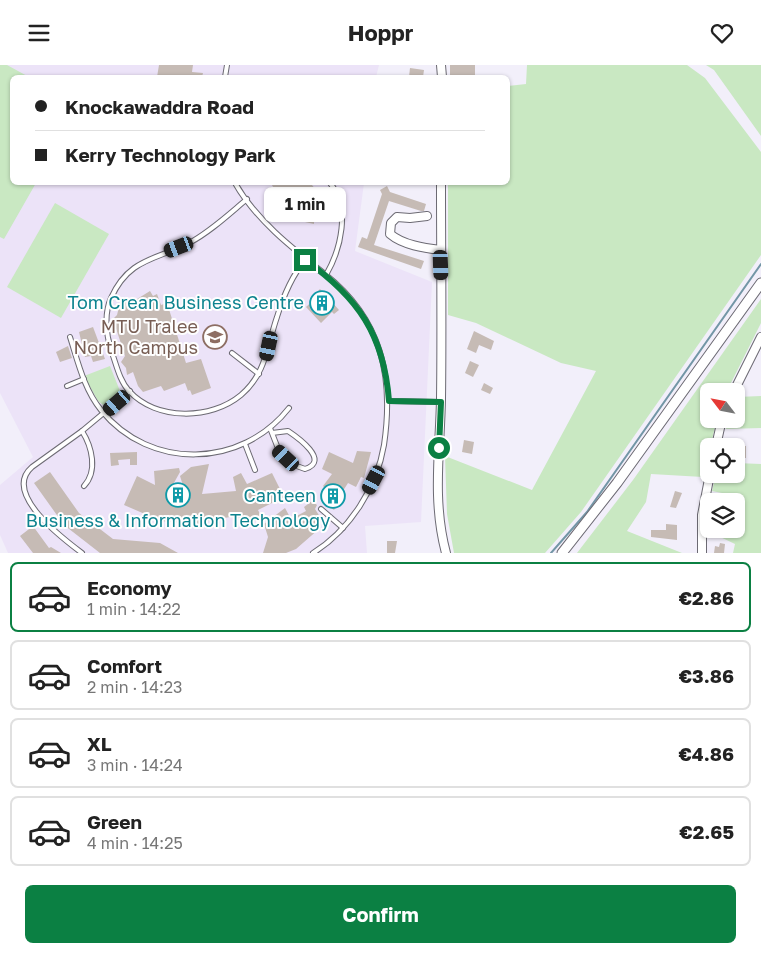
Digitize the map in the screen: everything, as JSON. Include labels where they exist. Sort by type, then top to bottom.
[{"type":"street","points":[[441,185],[441,402],[437,508],[446,553]]},
{"type":"street","points":[[427,216],[397,217],[391,223],[390,234],[395,238],[423,248],[441,250]]},
{"type":"street","points":[[562,553],[617,483],[761,283]]},
{"type":"street","points":[[738,383],[761,337]]},
{"type":"street","points":[[702,553],[702,522],[708,483]]},
{"type":"lane","points":[[238,185],[247,199],[273,230],[305,260],[326,275],[353,301],[372,331],[385,367],[389,401],[381,463],[364,497],[343,528],[313,553]]},
{"type":"lane","points":[[326,275],[338,245],[341,225],[338,197],[331,185]]},
{"type":"lane","points":[[247,199],[190,243],[150,258],[132,269],[110,299],[107,317],[110,346],[119,374],[130,391],[143,401],[168,411],[202,413],[234,400],[259,374],[267,357],[280,309],[295,272],[305,260]]},
{"type":"lane","points":[[70,337],[84,379],[104,414],[134,439],[161,451],[193,455],[220,452],[245,445],[271,431],[290,409]]},
{"type":"lane","points":[[232,353],[259,374]]},
{"type":"lane","points":[[67,385],[84,379]]},
{"type":"lane","points":[[82,553],[43,520],[26,496],[23,481],[26,473],[32,467],[104,414],[130,391]]},
{"type":"lane","points":[[389,401],[441,402]]},
{"type":"lane","points":[[82,431],[89,444],[92,460],[91,477],[84,486]]},
{"type":"lane","points":[[271,431],[288,431],[303,441],[313,452],[314,461],[312,466],[305,469],[294,465],[279,451],[271,431]]},
{"type":"lane","points":[[245,445],[255,470]]},
{"type":"lane","points":[[321,509],[343,528]]},
{"type":"shaded area","name":"MTU Tralee North Campus","points":[[0,65],[379,65],[376,75],[10,75],[10,185],[364,185],[355,251],[432,282],[421,522],[365,526],[367,553],[8,553],[0,535],[0,485],[33,457],[0,393]]},
{"type":"green space","points":[[0,65],[7,65],[25,75],[10,75],[10,185],[35,185],[4,239],[0,237]]},
{"type":"green space","points":[[527,65],[687,65],[705,78],[761,152],[761,255],[581,512],[545,553],[454,553],[447,514],[445,456],[532,490],[596,371],[561,363],[476,323],[448,315],[448,185],[510,185],[510,86],[526,84]]},
{"type":"green space","points":[[706,65],[761,65],[761,136],[714,70]]},
{"type":"green space","points":[[55,203],[109,234],[61,318],[7,287]]},
{"type":"green space","points":[[761,299],[761,323],[731,383],[702,383]]},
{"type":"green space","points":[[110,366],[120,391],[116,397],[103,405],[98,401],[84,376]]},
{"type":"green space","points":[[700,385],[700,428],[715,428],[712,438],[700,438],[700,477],[651,474],[646,502],[627,531],[682,553],[577,553],[633,480]]},
{"type":"green space","points":[[761,396],[761,428],[726,429],[745,428],[745,397]]},
{"type":"green space","points":[[745,463],[761,464],[761,553],[733,553],[735,544],[722,538],[745,538],[745,493],[712,491],[714,483],[745,483]]},
{"type":"building","points":[[159,65],[193,65],[192,72],[203,73],[202,75],[157,75]]},
{"type":"building","points":[[450,65],[475,65],[475,75],[450,75]]},
{"type":"building","points":[[410,68],[424,70],[423,75],[409,75]]},
{"type":"building","points":[[272,185],[312,185],[323,199],[326,222],[314,220],[314,224],[305,222],[305,214],[300,202],[288,197],[276,201],[269,188],[273,187]]},
{"type":"building","points":[[387,186],[390,192],[426,204],[424,211],[421,211],[389,201],[374,245],[424,261],[421,269],[358,247],[362,237],[367,239],[382,194],[380,190]]},
{"type":"building","name":"Tom Crean Business Centre","points":[[320,289],[339,310],[334,314],[332,312],[321,323],[306,307],[317,297],[314,295]]},
{"type":"building","points":[[150,291],[153,296],[157,294],[161,305],[167,303],[186,363],[201,359],[211,388],[192,395],[185,383],[164,391],[161,386],[143,392],[138,386],[133,372],[127,375],[126,368],[121,362],[125,356],[113,319],[117,315],[120,303],[127,300],[129,304]]},
{"type":"building","points":[[93,327],[105,359],[93,362],[91,356],[85,357],[79,332]]},
{"type":"building","points":[[474,331],[494,341],[491,350],[479,345],[476,353],[467,349]]},
{"type":"building","points":[[68,346],[72,358],[60,362],[56,352]]},
{"type":"building","points":[[470,361],[479,365],[473,377],[465,373]]},
{"type":"building","points":[[484,383],[493,388],[490,394],[481,390]]},
{"type":"building","points":[[464,440],[474,442],[472,454],[462,452]]},
{"type":"building","points":[[357,451],[371,452],[364,478],[361,477],[356,487],[348,483],[337,500],[340,502],[334,510],[322,502],[329,493],[323,486],[332,474],[322,469],[329,452],[353,463]]},
{"type":"building","points":[[137,452],[137,465],[130,465],[130,459],[118,460],[119,465],[111,466],[110,453]]},
{"type":"building","name":"Business & Information Technology","points":[[209,464],[202,494],[236,491],[233,477],[241,473],[247,484],[272,473],[284,497],[258,510],[262,518],[245,525],[243,518],[230,517],[201,522],[201,525],[161,521],[124,505],[137,476],[155,485],[154,471],[179,468],[180,472],[170,490],[185,492],[180,476],[191,467]]},
{"type":"building","points":[[50,472],[79,513],[113,539],[160,543],[178,553],[100,553],[64,525],[34,483]]},
{"type":"building","points":[[675,491],[682,493],[676,508],[670,507]]},
{"type":"building","points":[[312,501],[317,505],[315,509],[322,520],[317,527],[319,529],[296,549],[286,553],[263,553],[268,537],[264,524],[285,508],[291,519],[306,511],[304,507]]},
{"type":"building","points":[[666,524],[677,525],[677,540],[651,537],[651,530],[666,530]]},
{"type":"building","points":[[33,526],[49,548],[51,547],[61,553],[33,553],[20,536]]},
{"type":"building","points":[[387,541],[397,541],[395,553],[387,553]]},
{"type":"building","points":[[720,543],[725,544],[724,553],[714,553],[715,546],[719,547]]},
{"type":"waterway","points":[[551,553],[587,512],[761,264]]},
{"type":"place","name":"Tom Crean Business Centre","points":[[322,303]]},
{"type":"place","name":"MTU Tralee North Campus","points":[[215,337]]},
{"type":"place","name":"Business & Information Technology","points":[[178,495]]},
{"type":"place","name":"Canteen","points":[[333,496]]},
{"type":"route","points":[[305,260],[338,285],[362,312],[381,351],[387,375],[389,401],[441,402],[439,448]]}]
